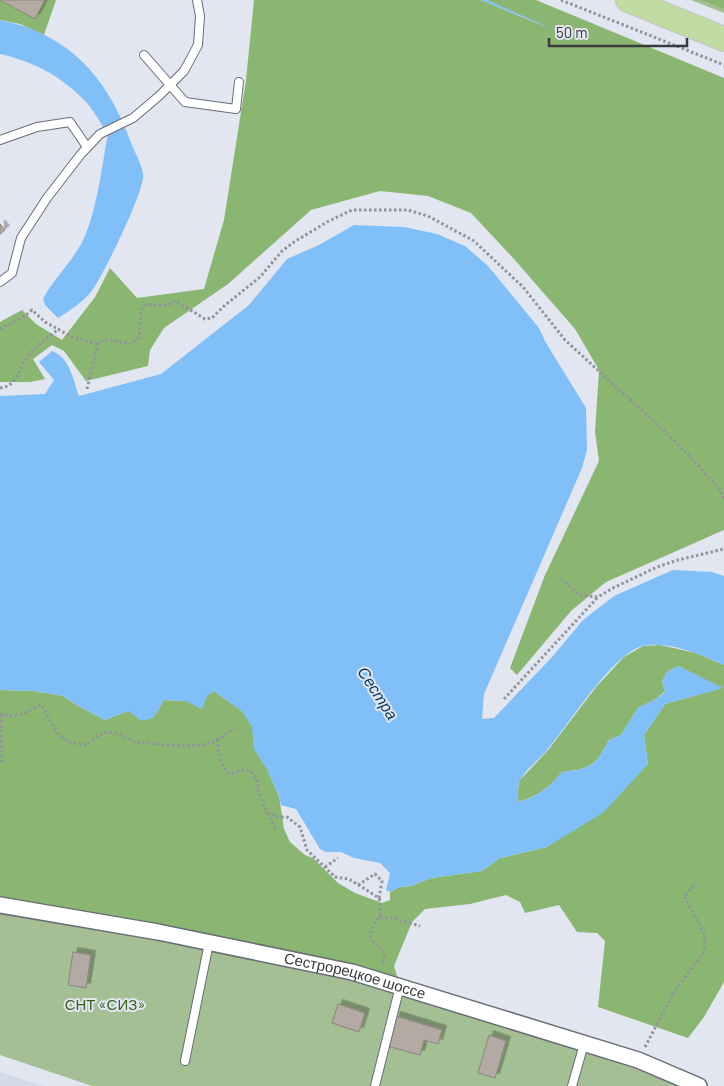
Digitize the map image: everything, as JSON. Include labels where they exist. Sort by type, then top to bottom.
[{"type":"highway","points":[[628,0],[724,38]]},
{"type":"street","name":"Сестрорецкое шоссе","points":[[0,905],[158,932],[308,962],[380,980],[638,1060],[699,1086]]},
{"type":"lane","points":[[0,282],[12,272],[21,238],[26,230],[47,198],[87,147],[100,134],[133,118],[184,71],[198,45],[200,16],[196,0]]},
{"type":"lane","points":[[144,54],[185,102],[236,109],[240,82]]},
{"type":"lane","points":[[0,140],[37,127],[70,122],[87,147]]},
{"type":"lane","points":[[185,1061],[209,943]]},
{"type":"lane","points":[[376,1086],[400,986]]},
{"type":"lane","points":[[572,1086],[584,1044]]},
{"type":"path","points":[[561,0],[724,65]]},
{"type":"path","points":[[87,389],[98,344],[104,338],[132,344],[139,338],[141,310],[145,305],[168,305],[176,301],[205,319],[212,318],[260,277],[282,251],[326,222],[352,210],[408,210],[428,216],[474,241],[523,287],[565,340],[673,439],[719,488],[724,499]]},
{"type":"path","points":[[0,329],[22,318],[32,310],[46,322],[74,338],[98,344]]},
{"type":"path","points":[[0,388],[7,387],[19,376],[26,357],[59,329]]},
{"type":"path","points":[[504,699],[598,597],[658,567],[723,548]]},
{"type":"path","points":[[561,579],[579,595],[598,597]]},
{"type":"path","points":[[2,762],[1,714],[19,715],[41,705],[58,734],[69,742],[86,745],[103,733],[120,734],[134,742],[196,746],[209,745],[235,728]]},
{"type":"path","points":[[218,740],[219,757],[222,766],[228,773],[243,770],[250,771],[257,779],[258,790],[276,830]]},
{"type":"path","points":[[267,813],[287,817],[300,826],[307,850],[335,877],[349,879],[379,898]]},
{"type":"path","points":[[325,867],[338,858]]},
{"type":"path","points":[[358,885],[375,874],[382,881],[379,898],[382,908],[380,918],[372,927],[370,935],[371,940],[382,948],[385,954],[380,980]]},
{"type":"path","points":[[638,1060],[675,990],[704,952],[705,935],[684,896],[696,884]]},
{"type":"path","points":[[380,918],[396,919],[420,926]]},
{"type":"shaded area","points":[[0,1072],[43,1086],[0,1086]]},
{"type":"green space","points":[[0,0],[56,0],[44,35],[20,24],[0,20]]},
{"type":"green space","points":[[254,0],[481,0],[544,26],[487,0],[536,0],[724,78],[724,530],[606,582],[571,611],[517,675],[510,668],[545,575],[599,461],[595,432],[599,370],[575,329],[471,213],[428,196],[380,191],[311,210],[228,284],[164,328],[150,350],[148,366],[86,381],[64,351],[52,345],[33,359],[45,379],[30,382],[0,382],[0,322],[22,310],[36,324],[62,340],[95,297],[110,268],[137,298],[204,289],[224,220],[246,80]]},
{"type":"green space","points":[[691,0],[724,0],[724,13]]},
{"type":"green space","points":[[701,0],[724,0],[724,9]]},
{"type":"green space","points":[[660,645],[696,653],[724,665],[724,982],[704,1017],[688,1038],[598,1007],[605,941],[597,933],[577,932],[559,905],[525,913],[520,902],[506,895],[470,904],[425,909],[412,922],[394,966],[400,986],[0,905],[0,690],[34,691],[63,696],[105,720],[128,711],[153,718],[164,700],[196,699],[214,691],[242,711],[253,727],[254,748],[267,769],[279,796],[284,829],[290,842],[305,855],[313,858],[338,883],[355,893],[382,903],[390,900],[390,892],[400,887],[411,886],[431,878],[482,871],[500,858],[547,847],[648,764],[644,735],[665,704],[722,688],[678,666],[667,672],[662,682],[665,691],[656,699],[638,708],[621,735],[609,740],[596,761],[586,767],[562,772],[542,791],[517,802],[519,781],[549,749],[596,687],[624,657],[643,646]]},
{"type":"green space","name":"СНТ «СИЗ»","points":[[0,905],[299,960],[699,1086],[92,1086],[0,1055]]},
{"type":"water","points":[[481,0],[487,0],[567,35]]},
{"type":"water","points":[[0,20],[46,36],[65,47],[82,61],[109,96],[143,171],[142,184],[130,215],[113,253],[96,284],[84,299],[58,318],[45,305],[43,299],[51,285],[76,253],[86,235],[98,192],[108,134],[89,106],[77,93],[57,77],[25,61],[0,54]]},
{"type":"water","name":"Сестра","points":[[354,225],[404,227],[437,234],[465,246],[488,266],[539,328],[546,343],[586,408],[587,450],[582,468],[484,694],[482,719],[494,718],[553,656],[583,620],[614,596],[673,570],[712,572],[724,576],[724,665],[696,653],[663,645],[643,646],[631,651],[605,675],[548,749],[519,782],[518,802],[542,791],[562,772],[592,765],[600,756],[609,740],[621,735],[638,708],[665,692],[662,682],[667,672],[678,666],[723,688],[665,704],[644,735],[648,764],[604,812],[547,847],[500,858],[482,871],[431,878],[411,886],[400,887],[390,892],[386,890],[390,873],[380,863],[354,858],[341,852],[326,852],[320,849],[296,809],[281,805],[267,769],[254,748],[252,727],[242,711],[214,691],[207,696],[202,709],[186,701],[164,700],[153,718],[142,721],[128,711],[105,720],[63,696],[34,691],[0,690],[0,396],[45,394],[54,380],[39,362],[52,351],[58,354],[67,364],[79,396],[161,374],[249,305],[287,259],[319,245]]},
{"type":"building","points":[[0,0],[45,0],[35,19]]},
{"type":"building","points":[[0,224],[5,230],[0,234]]},
{"type":"building","points":[[73,952],[91,955],[86,988],[68,985]]},
{"type":"building","points":[[338,1004],[365,1013],[359,1032],[332,1023]]},
{"type":"building","points":[[396,1016],[442,1030],[438,1044],[424,1040],[420,1055],[387,1046]]},
{"type":"building","points":[[489,1035],[506,1041],[495,1078],[478,1073]]}]
